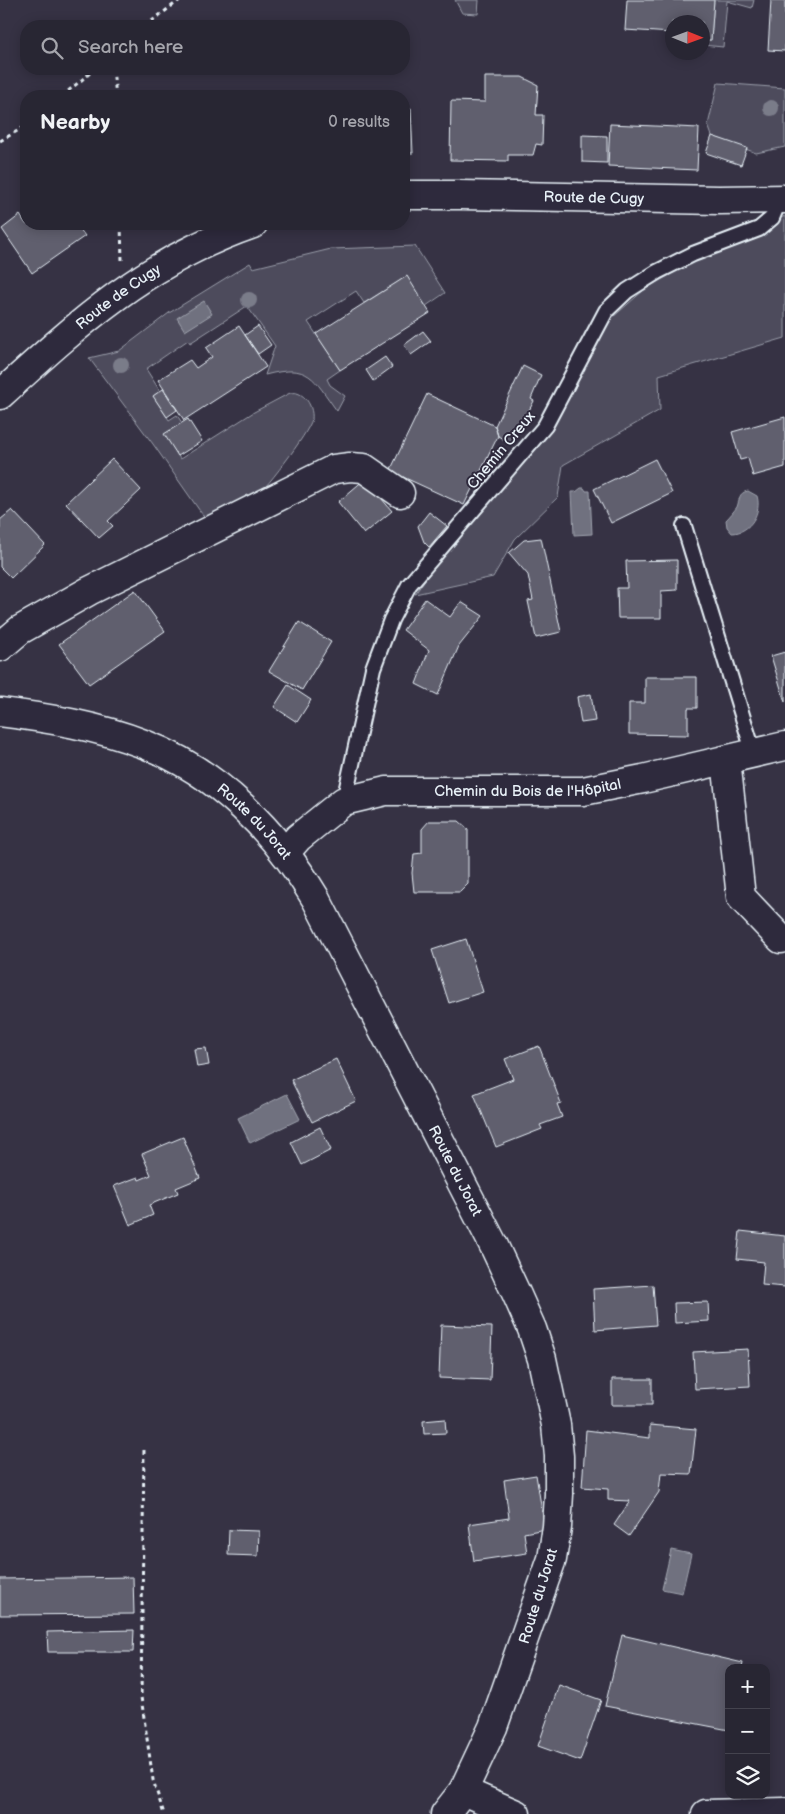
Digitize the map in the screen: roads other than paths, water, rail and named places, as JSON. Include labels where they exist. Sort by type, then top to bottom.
[{"type":"street","name":"Route de Cugy","points":[[410,195],[719,200],[782,199]]},
{"type":"street","name":"Route de Cugy","points":[[0,394],[68,332],[110,299],[191,248],[237,230]]},
{"type":"street","points":[[0,647],[20,630],[89,591],[334,469],[364,468],[400,493]]},
{"type":"street","name":"Route du Jorat","points":[[0,712],[44,717],[83,725],[146,745],[207,778],[258,822],[285,853],[316,899],[494,1246],[534,1337],[542,1359],[553,1409],[559,1456],[558,1527],[552,1559],[494,1727],[463,1791],[445,1814]]},
{"type":"street","name":"Chemin du Bois de l'Hôpital","points":[[285,853],[298,838],[344,801],[386,791],[583,791],[785,746]]},
{"type":"street","points":[[726,760],[741,897],[781,939]]},
{"type":"street","points":[[463,1791],[516,1814]]},
{"type":"street","points":[[706,1814],[785,1812]]},
{"type":"lane","name":"Chemin Creux","points":[[344,801],[373,668],[391,620],[409,584],[545,426],[606,310],[627,291],[657,272],[693,254],[759,229],[772,218],[782,199]]},
{"type":"lane","points":[[684,526],[754,754]]},
{"type":"water","points":[[204,301],[212,314],[185,331],[177,318]]},
{"type":"water","points":[[581,488],[590,491],[592,534],[574,535],[572,492],[576,492]]},
{"type":"water","points":[[748,491],[757,496],[758,509],[756,515],[749,526],[732,533],[727,527],[726,520],[737,507],[741,495]]},
{"type":"water","points":[[287,1094],[300,1119],[250,1143],[238,1118]]},
{"type":"water","points":[[671,1550],[691,1554],[682,1593],[662,1589]]}]
